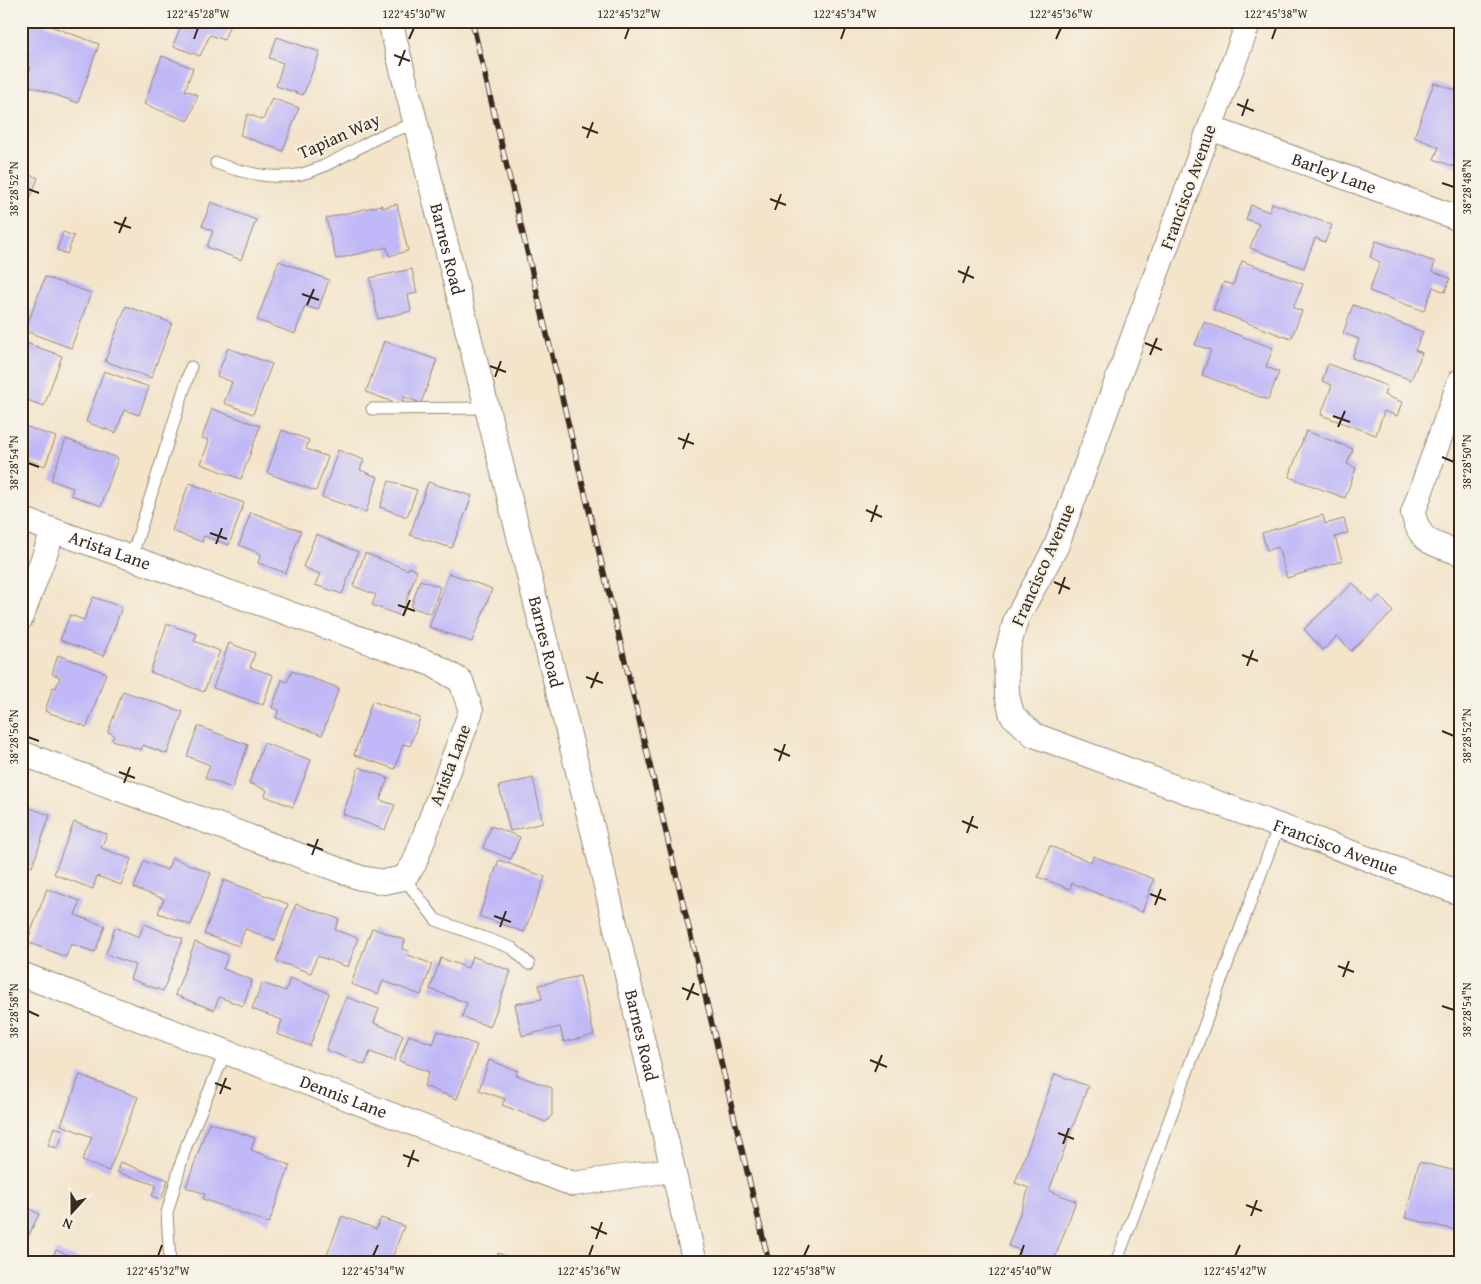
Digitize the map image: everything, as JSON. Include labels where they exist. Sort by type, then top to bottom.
[{"type":"street","name":"Barnes Road","points":[[390,21],[594,834],[671,1170],[695,1263]]},
{"type":"street","name":"Francisco Avenue","points":[[1249,21],[1056,547],[1016,619],[1006,656],[1008,695],[1012,715],[1034,735],[1460,893]]},
{"type":"street","name":"Barley Lane","points":[[1210,128],[1460,219]]},
{"type":"street","points":[[1460,381],[1413,513],[1416,530],[1427,541],[1460,553]]},
{"type":"street","name":"Arista Lane","points":[[21,519],[53,532],[432,664],[461,681],[471,711],[414,864],[404,878]]},
{"type":"street","points":[[21,618],[53,532]]},
{"type":"street","points":[[21,753],[362,878],[384,882],[404,878]]},
{"type":"street","name":"Dennis Lane","points":[[21,974],[573,1184],[671,1170]]},
{"type":"lane","name":"Tapian Way","points":[[216,163],[245,174],[291,176],[318,167],[348,154],[381,136],[417,123]]},
{"type":"lane","points":[[131,559],[191,367]]},
{"type":"lane","points":[[372,409],[488,408]]},
{"type":"lane","points":[[1116,1263],[1279,825]]},
{"type":"lane","points":[[404,878],[436,920],[512,948],[529,964]]},
{"type":"lane","points":[[170,1263],[167,1213],[185,1149],[226,1053]]},
{"type":"building","points":[[24,21],[37,21],[99,44],[78,103],[25,84],[31,68],[25,66],[29,55],[21,53],[21,30]]},
{"type":"building","points":[[183,21],[231,21],[224,40],[210,35],[200,56],[173,46]]},
{"type":"building","points":[[277,37],[320,52],[303,95],[276,86],[283,63],[269,58]]},
{"type":"building","points":[[162,56],[193,68],[185,90],[198,95],[188,121],[144,104]]},
{"type":"building","points":[[1434,83],[1458,91],[1455,100],[1460,102],[1460,160],[1457,168],[1434,159],[1439,147],[1414,137]]},
{"type":"building","points":[[272,98],[299,108],[283,151],[240,135],[248,114],[263,120]]},
{"type":"building","points":[[21,172],[38,178],[27,207],[21,205]]},
{"type":"building","points":[[211,202],[256,220],[241,260],[207,247],[213,231],[202,226]]},
{"type":"building","points":[[1272,203],[1332,225],[1325,242],[1315,238],[1304,268],[1250,248],[1259,224],[1246,219],[1251,205],[1269,212]]},
{"type":"building","points":[[397,204],[408,251],[389,256],[387,247],[336,259],[326,218],[382,205],[382,208]]},
{"type":"building","points":[[63,232],[74,236],[67,254],[57,250]]},
{"type":"building","points":[[1376,241],[1435,262],[1432,271],[1450,278],[1445,292],[1433,287],[1424,311],[1369,291],[1380,262],[1370,257]]},
{"type":"building","points":[[279,261],[329,280],[318,310],[305,306],[295,334],[257,320]]},
{"type":"building","points":[[1242,261],[1303,284],[1293,308],[1302,311],[1291,339],[1213,310],[1224,282],[1233,285]]},
{"type":"building","points":[[412,269],[417,293],[408,295],[411,311],[378,319],[370,278]]},
{"type":"building","points":[[45,277],[91,293],[71,348],[25,331]]},
{"type":"building","points":[[1353,305],[1423,332],[1415,350],[1422,353],[1411,380],[1352,358],[1359,339],[1343,333]]},
{"type":"building","points":[[126,306],[172,323],[151,378],[105,361]]},
{"type":"building","points":[[1204,322],[1273,348],[1266,367],[1279,372],[1268,400],[1202,375],[1211,350],[1195,345]]},
{"type":"building","points":[[21,341],[62,356],[44,406],[21,398]]},
{"type":"building","points":[[384,341],[437,360],[421,403],[404,397],[401,405],[366,392]]},
{"type":"building","points":[[228,348],[272,364],[253,414],[224,403],[232,382],[217,376]]},
{"type":"building","points":[[1328,364],[1387,386],[1384,395],[1402,402],[1397,416],[1384,411],[1376,435],[1321,415],[1332,385],[1322,381]]},
{"type":"building","points":[[104,371],[149,387],[139,415],[124,410],[116,433],[86,422]]},
{"type":"building","points":[[212,409],[260,426],[241,479],[201,464],[209,440],[202,438]]},
{"type":"building","points":[[21,425],[56,437],[45,466],[23,458],[21,461]]},
{"type":"building","points":[[282,430],[309,440],[306,449],[328,457],[316,491],[267,473]]},
{"type":"building","points":[[1306,431],[1353,449],[1347,464],[1356,468],[1345,498],[1289,477]]},
{"type":"building","points":[[66,439],[118,458],[101,506],[71,495],[73,488],[51,480]]},
{"type":"building","points":[[338,450],[364,460],[360,470],[378,477],[366,512],[322,497]]},
{"type":"building","points":[[389,481],[417,490],[407,517],[380,507]]},
{"type":"building","points":[[428,482],[472,496],[452,548],[410,535]]},
{"type":"building","points":[[189,483],[244,503],[229,545],[204,536],[202,542],[172,531]]},
{"type":"building","points":[[251,512],[301,531],[286,573],[258,563],[261,554],[239,545]]},
{"type":"building","points":[[1323,515],[1325,524],[1344,519],[1348,533],[1335,537],[1342,561],[1287,578],[1278,547],[1267,551],[1262,533]]},
{"type":"building","points":[[316,534],[358,552],[342,594],[315,585],[320,574],[303,567]]},
{"type":"building","points":[[365,553],[408,570],[409,567],[417,571],[401,616],[372,605],[376,595],[353,586]]},
{"type":"building","points":[[449,573],[492,589],[472,642],[429,627]]},
{"type":"building","points":[[420,580],[440,587],[431,614],[411,607]]},
{"type":"building","points":[[1353,583],[1372,603],[1380,596],[1393,612],[1351,651],[1337,636],[1323,650],[1304,629]]},
{"type":"building","points":[[93,597],[122,607],[104,656],[60,640],[70,615],[84,620]]},
{"type":"building","points":[[167,624],[197,634],[194,641],[220,651],[204,692],[150,672]]},
{"type":"building","points":[[229,643],[255,653],[250,667],[273,675],[263,705],[213,688]]},
{"type":"building","points":[[58,655],[106,673],[87,727],[45,711],[53,687],[56,688],[60,677],[52,674]]},
{"type":"building","points":[[292,671],[339,688],[322,735],[276,718],[279,710],[272,708],[282,680],[287,682]]},
{"type":"building","points":[[123,691],[183,712],[167,754],[143,745],[141,750],[112,740],[114,735],[108,732]]},
{"type":"building","points":[[372,701],[420,718],[410,746],[403,744],[395,769],[354,755]]},
{"type":"building","points":[[198,726],[248,745],[232,788],[205,778],[210,765],[187,756]]},
{"type":"building","points":[[264,743],[311,760],[293,807],[265,796],[267,790],[249,783]]},
{"type":"building","points":[[359,767],[388,778],[380,800],[395,805],[385,830],[343,814]]},
{"type":"building","points":[[533,778],[543,823],[510,831],[499,786]]},
{"type":"building","points":[[21,805],[50,815],[32,867],[21,863]]},
{"type":"building","points":[[74,822],[107,834],[101,848],[131,859],[121,885],[97,876],[93,889],[54,874]]},
{"type":"building","points":[[491,826],[520,837],[511,859],[483,848]]},
{"type":"building","points":[[1050,846],[1091,862],[1093,856],[1154,879],[1142,912],[1072,883],[1070,889],[1038,877]]},
{"type":"building","points":[[172,858],[211,873],[191,925],[158,913],[164,899],[134,888],[144,861],[167,870]]},
{"type":"building","points":[[499,860],[545,877],[524,932],[479,916]]},
{"type":"building","points":[[224,880],[288,904],[275,940],[245,929],[239,946],[204,934]]},
{"type":"building","points":[[47,889],[80,901],[75,915],[105,926],[95,952],[71,944],[66,957],[27,942]]},
{"type":"building","points":[[296,904],[339,919],[335,930],[358,938],[348,967],[317,956],[311,973],[276,961]]},
{"type":"building","points":[[144,924],[183,939],[163,991],[130,979],[135,965],[106,954],[115,927],[139,937]]},
{"type":"building","points":[[372,928],[405,940],[402,949],[409,951],[408,955],[432,964],[421,995],[383,981],[378,994],[351,984]]},
{"type":"building","points":[[195,942],[228,955],[223,969],[252,980],[243,1006],[219,997],[214,1010],[175,995]]},
{"type":"building","points":[[472,956],[511,971],[490,1027],[462,1017],[467,1003],[430,989],[441,958],[468,968]]},
{"type":"building","points":[[580,976],[594,1035],[564,1042],[560,1027],[522,1036],[515,1004],[542,999],[539,985]]},
{"type":"building","points":[[290,978],[329,993],[310,1046],[277,1034],[282,1020],[252,1009],[262,983],[286,991]]},
{"type":"building","points":[[346,997],[379,1009],[374,1023],[403,1035],[394,1061],[370,1052],[365,1065],[326,1050]]},
{"type":"building","points":[[438,1031],[477,1045],[457,1099],[424,1086],[429,1072],[399,1061],[409,1035],[433,1044]]},
{"type":"building","points":[[489,1060],[518,1071],[516,1075],[552,1088],[552,1115],[546,1122],[502,1105],[505,1099],[479,1090]]},
{"type":"building","points":[[1055,1074],[1088,1086],[1049,1191],[1076,1201],[1053,1263],[1016,1263],[1021,1250],[1008,1246],[1029,1188],[1015,1183]]},
{"type":"building","points":[[80,1075],[138,1097],[109,1171],[82,1161],[92,1137],[61,1125]]},
{"type":"building","points":[[209,1122],[255,1138],[251,1150],[290,1165],[269,1223],[203,1199],[205,1194],[186,1187]]},
{"type":"building","points":[[54,1127],[64,1130],[58,1148],[48,1146]]},
{"type":"building","points":[[120,1162],[168,1180],[161,1200],[152,1196],[156,1185],[117,1172]]},
{"type":"building","points":[[1419,1162],[1460,1172],[1460,1231],[1405,1218]]},
{"type":"building","points":[[28,1208],[39,1214],[24,1245],[21,1244],[21,1212],[25,1214]]},
{"type":"building","points":[[342,1216],[376,1229],[381,1218],[404,1226],[390,1263],[324,1263]]},
{"type":"building","points":[[56,1250],[81,1260],[80,1263],[51,1263]]},
{"type":"building","points":[[498,1253],[523,1263],[494,1263]]},
{"type":"railway","points":[[472,21],[769,1263]]}]
